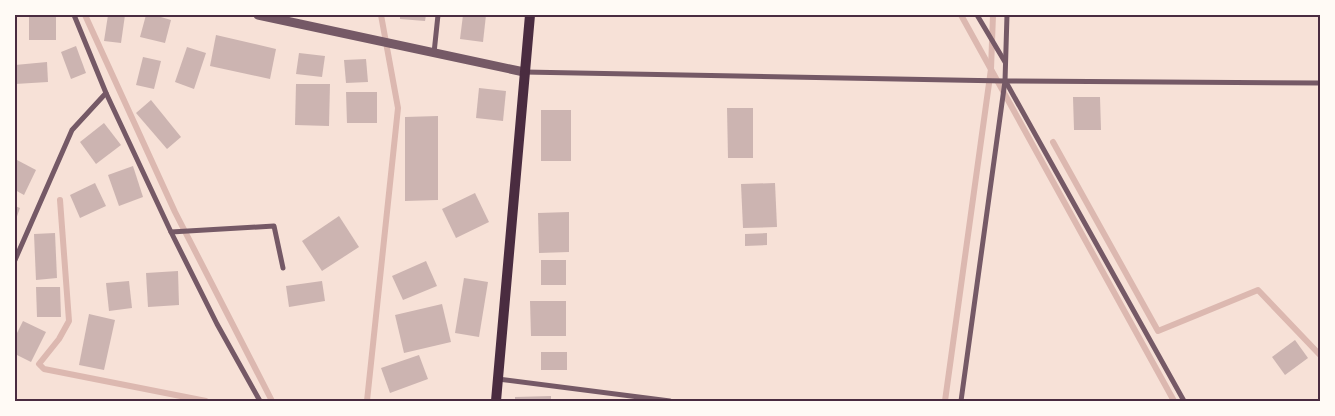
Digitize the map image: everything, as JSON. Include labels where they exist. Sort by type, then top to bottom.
[{"type":"main road","points":[[496,401],[530,15]]},
{"type":"street","points":[[74,15],[106,93],[171,232],[217,324],[260,401]]},
{"type":"street","points":[[258,15],[524,72],[1005,81],[1320,83]]},
{"type":"street","points":[[434,53],[438,15]]},
{"type":"street","points":[[977,15],[1006,64]]},
{"type":"street","points":[[961,401],[1005,81],[1007,15]]},
{"type":"street","points":[[1005,81],[1184,401]]},
{"type":"street","points":[[15,260],[72,130],[106,93]]},
{"type":"street","points":[[171,232],[274,226],[283,268]]},
{"type":"street","points":[[498,379],[670,401]]},
{"type":"building","points":[[29,15],[56,15],[56,40],[29,40]]},
{"type":"building","points":[[108,15],[125,15],[121,43],[104,41]]},
{"type":"building","points":[[146,15],[154,15],[171,20],[165,43],[140,37]]},
{"type":"building","points":[[400,15],[426,15],[425,21],[400,19]]},
{"type":"building","points":[[463,15],[486,15],[483,42],[460,39]]},
{"type":"building","points":[[216,35],[276,49],[270,79],[210,66]]},
{"type":"building","points":[[76,46],[86,73],[71,79],[61,52]]},
{"type":"building","points":[[187,47],[206,53],[194,89],[175,82]]},
{"type":"building","points":[[299,53],[325,56],[322,77],[296,74]]},
{"type":"building","points":[[143,57],[161,61],[154,89],[136,85]]},
{"type":"building","points":[[366,59],[368,82],[346,83],[344,60]]},
{"type":"building","points":[[47,62],[48,82],[15,84],[15,65]]},
{"type":"building","points":[[296,84],[330,84],[329,126],[295,125]]},
{"type":"building","points":[[479,88],[506,91],[503,121],[476,118]]},
{"type":"building","points":[[346,92],[377,92],[377,123],[347,123]]},
{"type":"building","points":[[1073,97],[1100,97],[1101,130],[1074,130]]},
{"type":"building","points":[[151,100],[181,137],[167,149],[136,113]]},
{"type":"building","points":[[727,108],[753,108],[753,158],[728,158]]},
{"type":"building","points":[[541,110],[571,110],[571,161],[541,161]]},
{"type":"building","points":[[438,116],[438,200],[405,201],[405,117]]},
{"type":"building","points":[[104,123],[121,145],[96,164],[80,142]]},
{"type":"building","points":[[17,160],[36,170],[24,195],[15,190],[15,165]]},
{"type":"building","points":[[133,166],[143,197],[119,206],[108,175]]},
{"type":"building","points":[[95,183],[106,206],[80,218],[70,195]]},
{"type":"building","points":[[775,183],[777,227],[743,228],[741,184]]},
{"type":"building","points":[[475,193],[489,222],[456,238],[442,209]]},
{"type":"building","points":[[15,206],[20,208],[15,222]]},
{"type":"building","points":[[569,212],[569,252],[539,253],[538,213]]},
{"type":"building","points":[[339,216],[359,247],[322,271],[302,241]]},
{"type":"building","points":[[55,233],[57,278],[36,280],[34,234]]},
{"type":"building","points":[[767,233],[767,245],[745,246],[745,234]]},
{"type":"building","points":[[541,260],[566,260],[566,285],[541,285]]},
{"type":"building","points":[[426,261],[437,286],[403,300],[392,276]]},
{"type":"building","points":[[178,271],[179,305],[148,307],[146,273]]},
{"type":"building","points":[[464,278],[488,282],[479,337],[455,333]]},
{"type":"building","points":[[129,281],[132,308],[109,311],[106,283]]},
{"type":"building","points":[[322,281],[325,301],[289,307],[286,286]]},
{"type":"building","points":[[36,287],[60,287],[61,317],[37,317]]},
{"type":"building","points":[[530,301],[566,301],[566,336],[531,336]]},
{"type":"building","points":[[442,304],[451,342],[404,353],[395,315]]},
{"type":"building","points":[[89,314],[115,320],[104,370],[79,365]]},
{"type":"building","points":[[23,321],[46,332],[31,362],[15,354],[15,337]]},
{"type":"building","points":[[1295,340],[1308,358],[1285,375],[1272,357]]},
{"type":"building","points":[[541,352],[567,352],[567,370],[541,370]]},
{"type":"building","points":[[419,355],[428,379],[390,393],[381,368]]},
{"type":"building","points":[[551,396],[551,401],[515,401],[515,397]]},
{"type":"waterway","points":[[85,15],[175,212],[272,401]]},
{"type":"waterway","points":[[367,401],[398,108],[381,15]]},
{"type":"waterway","points":[[961,15],[1174,401]]},
{"type":"waterway","points":[[945,401],[991,69],[993,15]]},
{"type":"waterway","points":[[1053,142],[1158,331],[1258,290],[1320,355]]},
{"type":"waterway","points":[[60,200],[69,321],[59,339],[39,364],[44,369],[206,401]]}]
